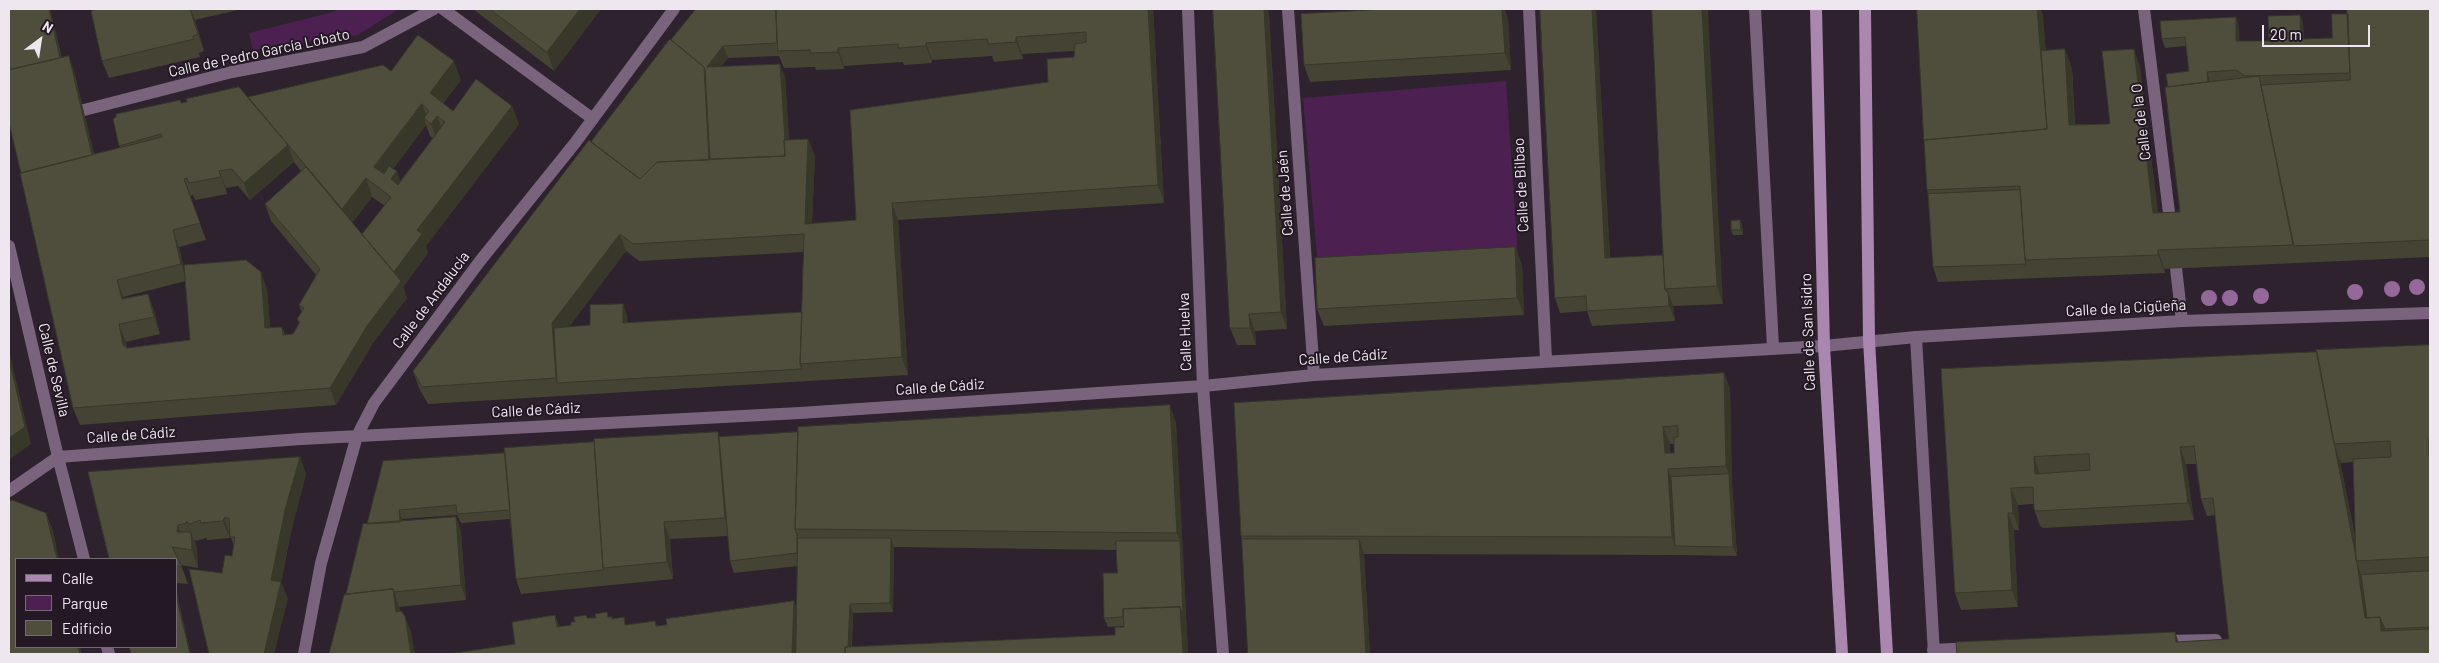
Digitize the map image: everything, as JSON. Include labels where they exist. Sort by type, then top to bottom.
[{"type":"main road","name":"Calle de San Isidro","points":[[1816,9],[1824,346],[1842,654]]},
{"type":"main road","points":[[1865,9],[1869,340],[1887,654]]},
{"type":"street","name":"Calle de Pedro García Lobato","points":[[84,110],[232,72],[363,47],[434,9]]},
{"type":"street","points":[[443,9],[593,119]]},
{"type":"street","name":"Calle de Andalucía","points":[[304,654],[321,563],[357,436],[374,403],[480,261],[593,119],[674,9]]},
{"type":"street","name":"Calle Huelva","points":[[1188,9],[1203,386],[1223,654]]},
{"type":"street","name":"Calle de Jaén","points":[[1288,9],[1314,375]]},
{"type":"street","name":"Calle de Bilbao","points":[[1529,9],[1546,360]]},
{"type":"street","points":[[1755,9],[1773,347]]},
{"type":"street","name":"Calle de la O","points":[[2144,9],[2171,231]]},
{"type":"street","name":"Calle de Sevilla","points":[[9,246],[58,457],[84,558]]},
{"type":"street","points":[[2176,268],[2182,320]]},
{"type":"street","name":"Calle de la Cigüeña","points":[[1824,346],[1869,340],[2182,320],[2430,313]]},
{"type":"street","points":[[1916,337],[1933,652],[1988,647]]},
{"type":"street","name":"Calle de Cádiz","points":[[58,457],[357,436],[800,413],[1203,386],[1314,375],[1546,360],[1773,347],[1824,346]]},
{"type":"street","points":[[9,490],[58,457]]},
{"type":"street","points":[[2149,642],[2216,640]]},
{"type":"green space","points":[[339,9],[399,9],[358,35],[253,50],[249,33]]},
{"type":"green space","points":[[1506,81],[1518,257],[1318,267],[1303,98]]},
{"type":"building","points":[[9,9],[49,9],[60,58],[9,70]]},
{"type":"building","points":[[97,9],[190,9],[198,34],[193,36],[194,39],[102,61],[91,11]]},
{"type":"building","points":[[490,9],[580,9],[547,52]]},
{"type":"building","points":[[696,9],[776,9],[777,43],[723,46],[707,67],[780,64],[785,156],[710,159],[705,70],[704,67],[671,40]]},
{"type":"building","points":[[776,9],[1148,9],[1158,185],[892,203],[902,357],[800,364],[804,234],[633,244],[620,234],[552,323],[556,378],[422,387],[413,371],[589,140],[640,179],[657,162],[785,156],[784,140],[808,139],[805,224],[856,220],[850,110],[1048,82],[1047,59],[1074,57],[1075,44],[1086,42],[1086,32],[1016,37],[1016,42],[988,44],[987,39],[926,43],[926,46],[898,48],[898,44],[838,48],[838,52],[810,53],[810,50],[778,51]]},
{"type":"building","points":[[1213,9],[1264,9],[1281,312],[1249,314],[1250,328],[1230,328]]},
{"type":"building","points":[[1387,9],[1502,9],[1505,53],[1304,65],[1301,14]]},
{"type":"building","points":[[1540,9],[1592,9],[1605,258],[1663,255],[1665,289],[1668,292],[1669,306],[1587,311],[1586,296],[1555,298]]},
{"type":"building","points":[[1652,9],[1702,9],[1717,286],[1665,289]]},
{"type":"building","points":[[1917,9],[2037,9],[2047,129],[1924,140]]},
{"type":"building","points":[[2347,9],[2430,9],[2430,240],[2294,246],[2261,85],[2350,80]]},
{"type":"building","points":[[2332,14],[2348,14],[2350,73],[2245,76],[2236,70],[2207,72],[2208,82],[2168,87],[2166,74],[2189,71],[2185,37],[2162,39],[2160,21],[2236,17],[2236,41],[2269,41],[2268,16],[2300,15],[2301,39],[2332,38]]},
{"type":"building","points":[[418,35],[454,61],[430,93],[453,111],[476,79],[512,106],[417,230],[422,234],[394,272],[362,234],[391,197],[366,178],[342,209],[248,97],[383,65],[391,71]],"holes":[[[422,104],[429,111],[424,118],[431,124],[437,116],[445,122],[398,185],[391,179],[397,171],[389,166],[384,174],[374,167]]]},
{"type":"building","points":[[670,39],[704,67],[709,160],[657,162],[640,179],[591,142]]},
{"type":"building","points":[[2065,49],[2069,125],[2110,124],[2102,51],[2134,49],[2153,213],[2180,212],[2165,87],[2259,76],[2293,245],[2158,250],[2158,255],[2025,260],[2020,186],[1927,190],[1924,140],[2047,129],[2041,51]]},
{"type":"building","points":[[69,56],[92,155],[21,173],[9,123],[9,70]]},
{"type":"building","points":[[239,87],[288,145],[244,183],[232,169],[219,171],[221,177],[189,183],[187,178],[184,179],[200,223],[173,230],[181,264],[117,280],[122,299],[148,294],[154,317],[119,324],[123,345],[127,348],[190,340],[184,265],[246,260],[261,272],[265,328],[282,327],[283,335],[293,334],[300,322],[297,319],[304,308],[299,305],[320,269],[265,204],[306,167],[401,281],[367,326],[330,388],[73,408],[20,173],[162,137],[161,134],[119,146],[113,119],[116,117],[116,114],[180,100],[181,103],[187,102],[186,99]]},
{"type":"building","points":[[2020,190],[2026,264],[1933,267],[1928,194]]},
{"type":"building","points":[[1740,220],[1741,230],[1731,230],[1731,221]]},
{"type":"building","points":[[1515,247],[1517,298],[1317,309],[1315,258]]},
{"type":"building","points":[[623,304],[623,323],[802,312],[800,364],[802,369],[557,383],[554,328],[590,325],[590,305]]},
{"type":"building","points":[[2430,345],[2430,557],[2356,561],[2353,459],[2391,457],[2390,441],[2334,444],[2316,350]]},
{"type":"building","points":[[2317,352],[2357,563],[2365,618],[2380,617],[2381,631],[2430,629],[2430,654],[1957,654],[1956,642],[2175,632],[2176,642],[2229,639],[2213,498],[2201,499],[2194,446],[2180,447],[2188,503],[2037,511],[2034,509],[2033,487],[2011,488],[2013,513],[2008,513],[2012,590],[1955,593],[1941,369]],"holes":[[[2089,454],[2090,470],[2035,474],[2034,457]]]},
{"type":"building","points":[[9,359],[25,427],[9,438]]},
{"type":"building","points":[[1724,373],[1726,466],[1668,469],[1672,537],[1241,536],[1234,403]],"holes":[[[1678,426],[1678,437],[1674,437],[1674,453],[1665,453],[1663,427]]]},
{"type":"building","points":[[1170,405],[1177,533],[795,529],[798,427]]},
{"type":"building","points":[[718,432],[725,518],[664,522],[667,562],[603,568],[594,439]]},
{"type":"building","points":[[798,432],[795,529],[797,553],[730,561],[719,437]]},
{"type":"building","points":[[594,442],[604,570],[516,579],[504,448]]},
{"type":"building","points":[[505,453],[510,510],[457,514],[456,505],[399,510],[400,522],[367,524],[383,461]]},
{"type":"building","points":[[300,457],[285,510],[271,580],[281,582],[264,654],[209,654],[189,569],[222,573],[225,555],[232,556],[235,537],[230,537],[229,518],[224,518],[223,521],[201,523],[200,520],[190,524],[186,521],[187,523],[178,525],[177,532],[191,532],[192,550],[172,547],[178,558],[109,558],[88,472]]},
{"type":"building","points":[[1729,474],[1733,547],[1675,546],[1671,477]]},
{"type":"building","points":[[12,500],[46,513],[57,558],[15,558],[15,648],[78,648],[80,654],[9,654],[9,502]]},
{"type":"building","points":[[456,517],[461,585],[394,592],[393,589],[346,594],[363,524]]},
{"type":"building","points":[[798,538],[891,538],[890,603],[850,604],[848,647],[845,647],[845,654],[796,654]]},
{"type":"building","points":[[1242,539],[1359,539],[1366,654],[1248,654]]},
{"type":"building","points":[[1116,541],[1180,541],[1183,615],[1180,607],[1123,609],[1123,617],[1104,618],[1103,573],[1117,573]]},
{"type":"building","points":[[2430,571],[2430,627],[2385,629],[2380,617],[2367,618],[2361,575]]},
{"type":"building","points":[[393,589],[396,612],[401,611],[405,616],[411,654],[329,654],[344,595]]},
{"type":"building","points":[[794,601],[792,654],[449,654],[515,644],[512,622],[555,615],[557,627],[571,625],[571,622],[575,622],[574,617],[586,615],[587,618],[596,618],[595,614],[607,612],[608,617],[612,617],[612,619],[624,617],[625,625],[655,621],[656,626],[667,625],[666,619]]},
{"type":"building","points":[[178,604],[190,654],[131,654],[129,648],[178,648]]},
{"type":"building","points":[[1180,607],[1183,654],[845,654],[845,647],[1115,635],[1115,627],[1124,627],[1123,609]]}]
